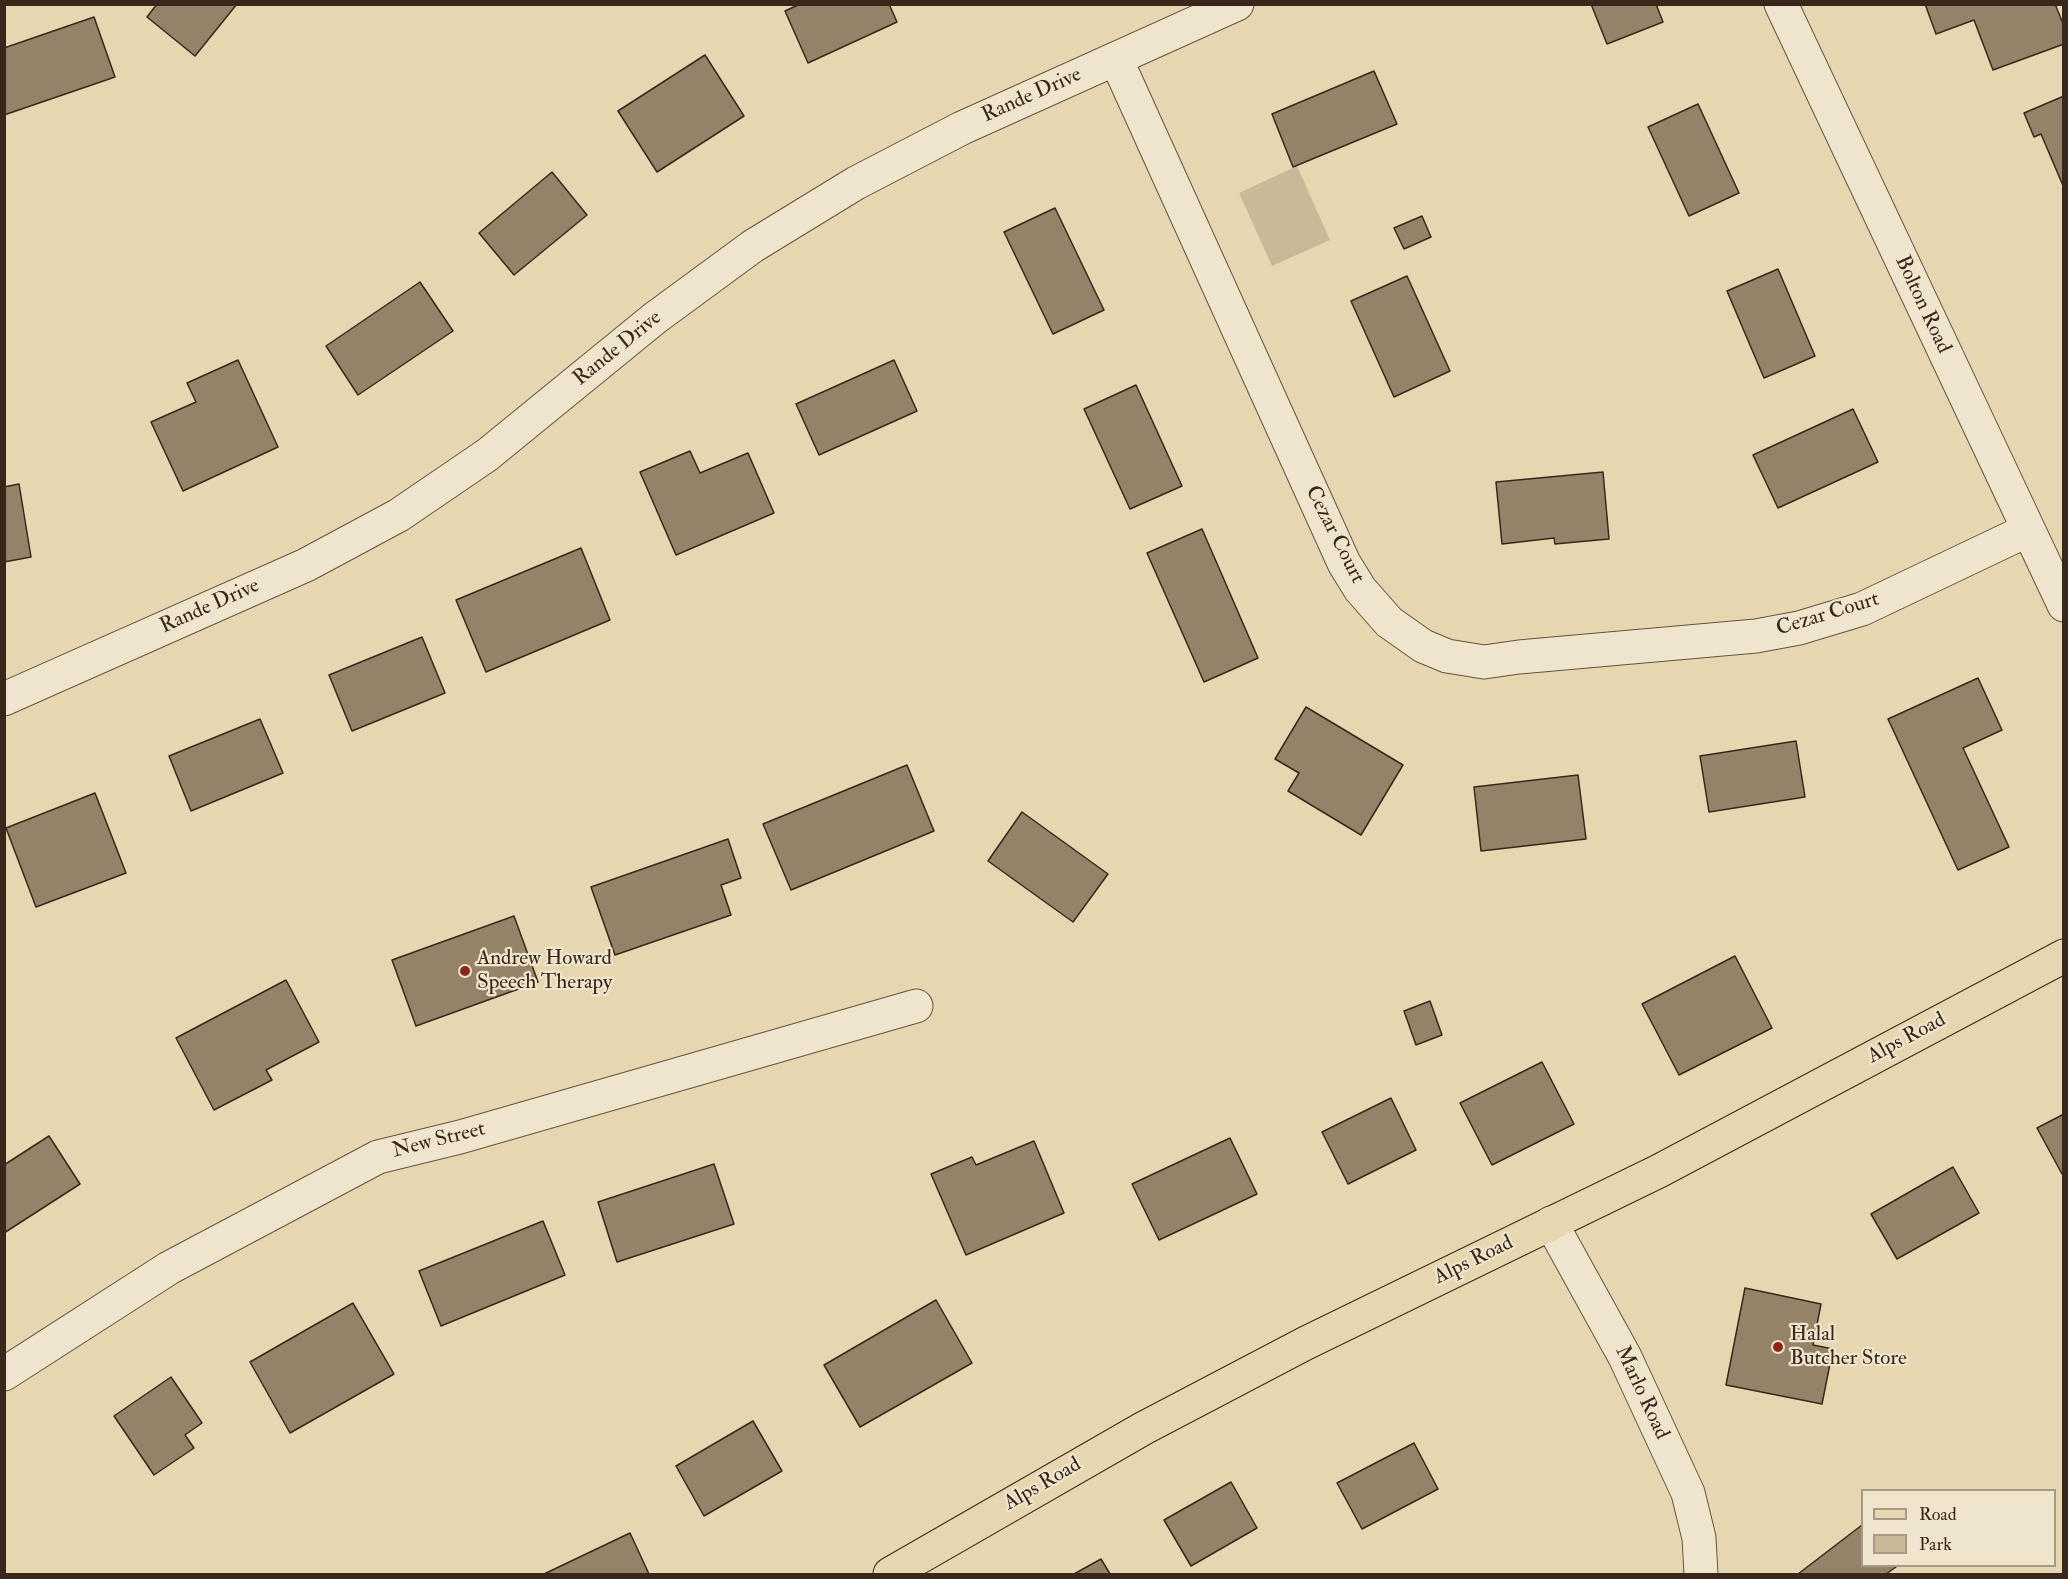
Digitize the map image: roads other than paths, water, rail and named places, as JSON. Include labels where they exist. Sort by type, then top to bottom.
[{"type":"main road","name":"Alps Road","points":[[890,1575],[1154,1423],[1306,1343],[1659,1171],[2064,956]]},
{"type":"street","name":"Rande Drive","points":[[4,699],[306,565],[399,515],[487,455],[655,318],[753,246],[856,183],[962,128],[1237,4]]},
{"type":"street","name":"Bolton Road","points":[[1781,4],[2064,605]]},
{"type":"street","name":"Cezar Court","points":[[1116,59],[1344,563],[1360,589],[1389,622],[1423,646],[1447,656],[1484,662],[1756,636],[1799,628],[1862,609],[2028,530]]},
{"type":"street","name":"New Street","points":[[4,1374],[169,1268],[378,1157],[471,1134],[916,1006]]},
{"type":"street","name":"Marlo Road","points":[[1551,1223],[1625,1357],[1688,1493],[1699,1538],[1701,1575]]},
{"type":"place","name":"Andrew Howard Speech Therapy","points":[[465,971]]},
{"type":"place","name":"Halal Butcher Store","points":[[1778,1347]]}]
